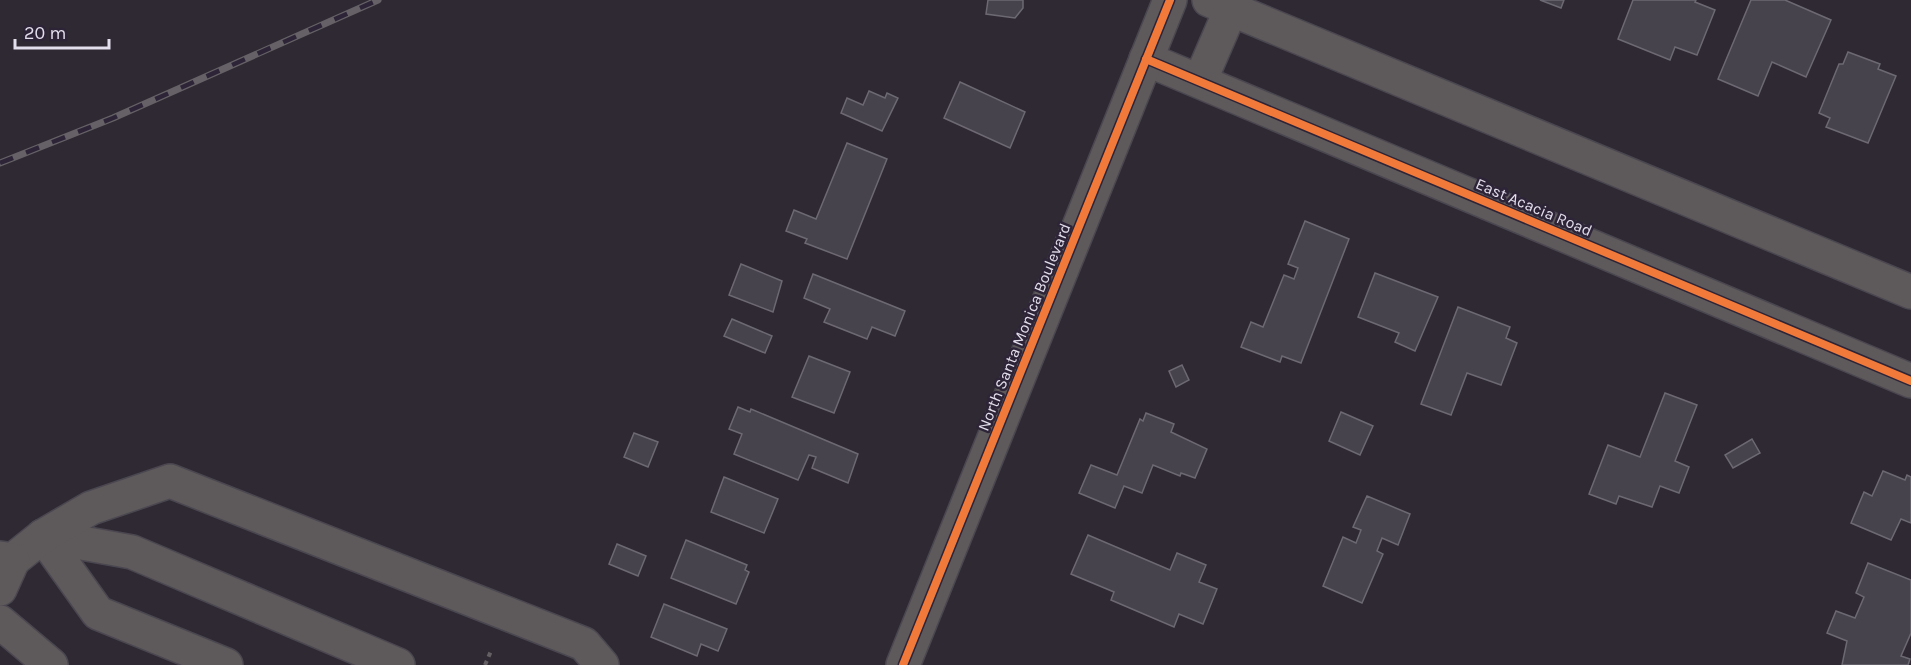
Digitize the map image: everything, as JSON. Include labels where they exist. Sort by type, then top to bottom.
[{"type":"street","name":"North Santa Monica Boulevard","points":[[903,665],[1170,0]]},
{"type":"street","points":[[1200,81],[1220,4],[1911,292]]},
{"type":"street","name":"East Acacia Road","points":[[1146,59],[1911,381]]},
{"type":"street","points":[[4,569],[44,536],[91,507],[170,481],[584,644],[602,665]]},
{"type":"street","points":[[44,536],[98,612],[226,665]]},
{"type":"street","points":[[44,536],[132,552],[398,665]]},
{"type":"street","points":[[0,622],[51,665]]},
{"type":"path","points":[[485,665],[491,651]]},
{"type":"building","points":[[988,0],[1023,0],[1023,8],[1015,18],[986,14]]},
{"type":"building","points":[[1540,0],[1564,0],[1561,8]]},
{"type":"building","points":[[1633,0],[1696,0],[1695,2],[1715,10],[1697,55],[1675,47],[1670,60],[1618,39]]},
{"type":"building","points":[[1751,0],[1785,0],[1831,20],[1806,77],[1772,62],[1758,96],[1718,79]]},
{"type":"building","points":[[1848,52],[1880,64],[1878,69],[1896,76],[1868,143],[1826,127],[1830,118],[1819,113],[1839,64],[1843,64]]},
{"type":"building","points":[[960,82],[1025,112],[1010,148],[944,118]]},
{"type":"building","points":[[869,91],[885,98],[887,93],[898,98],[882,131],[841,113],[847,98],[863,105]]},
{"type":"building","points":[[847,143],[887,159],[847,259],[805,243],[807,239],[786,231],[794,210],[816,219]]},
{"type":"building","points":[[1305,221],[1349,239],[1301,363],[1282,356],[1280,362],[1241,347],[1251,322],[1263,327],[1284,275],[1294,279],[1298,268],[1288,264]]},
{"type":"building","points":[[741,264],[782,281],[773,312],[729,295]]},
{"type":"building","points":[[1375,273],[1438,297],[1415,351],[1395,342],[1399,333],[1358,317]]},
{"type":"building","points":[[813,274],[905,311],[895,336],[872,327],[867,339],[824,322],[830,309],[804,298]]},
{"type":"building","points":[[1458,307],[1510,327],[1506,338],[1517,343],[1501,385],[1467,373],[1451,415],[1421,404]]},
{"type":"building","points":[[732,319],[772,336],[765,353],[724,336]]},
{"type":"building","points":[[809,356],[850,372],[834,413],[792,397]]},
{"type":"building","points":[[1182,365],[1189,380],[1176,387],[1169,371]]},
{"type":"building","points":[[1665,393],[1697,405],[1675,461],[1689,467],[1679,493],[1660,486],[1652,507],[1619,496],[1616,504],[1589,494],[1608,445],[1640,457]]},
{"type":"building","points":[[738,407],[750,412],[751,409],[858,454],[848,483],[812,468],[816,457],[809,455],[798,480],[734,454],[742,434],[729,429]]},
{"type":"building","points":[[1341,412],[1373,426],[1360,455],[1329,441]]},
{"type":"building","points":[[1146,413],[1174,424],[1171,432],[1207,449],[1195,478],[1181,473],[1180,476],[1153,465],[1142,493],[1124,486],[1115,508],[1079,493],[1091,465],[1117,475],[1140,419],[1143,421]]},
{"type":"building","points":[[634,433],[658,442],[648,467],[624,457]]},
{"type":"building","points":[[1752,439],[1760,453],[1733,468],[1725,455]]},
{"type":"building","points":[[1883,471],[1905,480],[1907,475],[1911,477],[1911,523],[1901,519],[1891,540],[1851,523],[1864,492],[1872,496]]},
{"type":"building","points":[[724,477],[778,499],[764,533],[711,512]]},
{"type":"building","points":[[1367,496],[1410,514],[1398,545],[1382,538],[1377,551],[1383,554],[1362,603],[1323,586],[1343,537],[1356,543],[1361,530],[1353,527]]},
{"type":"building","points":[[1088,535],[1170,570],[1177,553],[1206,565],[1199,582],[1217,589],[1203,624],[1179,614],[1174,627],[1111,600],[1114,592],[1071,574]]},
{"type":"building","points":[[686,540],[747,565],[745,570],[749,572],[736,604],[671,578]]},
{"type":"building","points":[[617,544],[646,556],[638,576],[609,564]]},
{"type":"building","points":[[1868,563],[1911,580],[1911,633],[1901,656],[1910,659],[1908,665],[1842,665],[1847,641],[1827,633],[1836,611],[1855,618],[1864,597],[1856,593]]},
{"type":"building","points":[[664,604],[727,629],[718,651],[701,644],[697,656],[651,637]]},
{"type":"railway","points":[[0,163],[113,118],[378,0]]},
{"type":"cycle path","points":[[903,665],[1170,0]]},
{"type":"cycle path","points":[[1146,59],[1911,381]]}]
